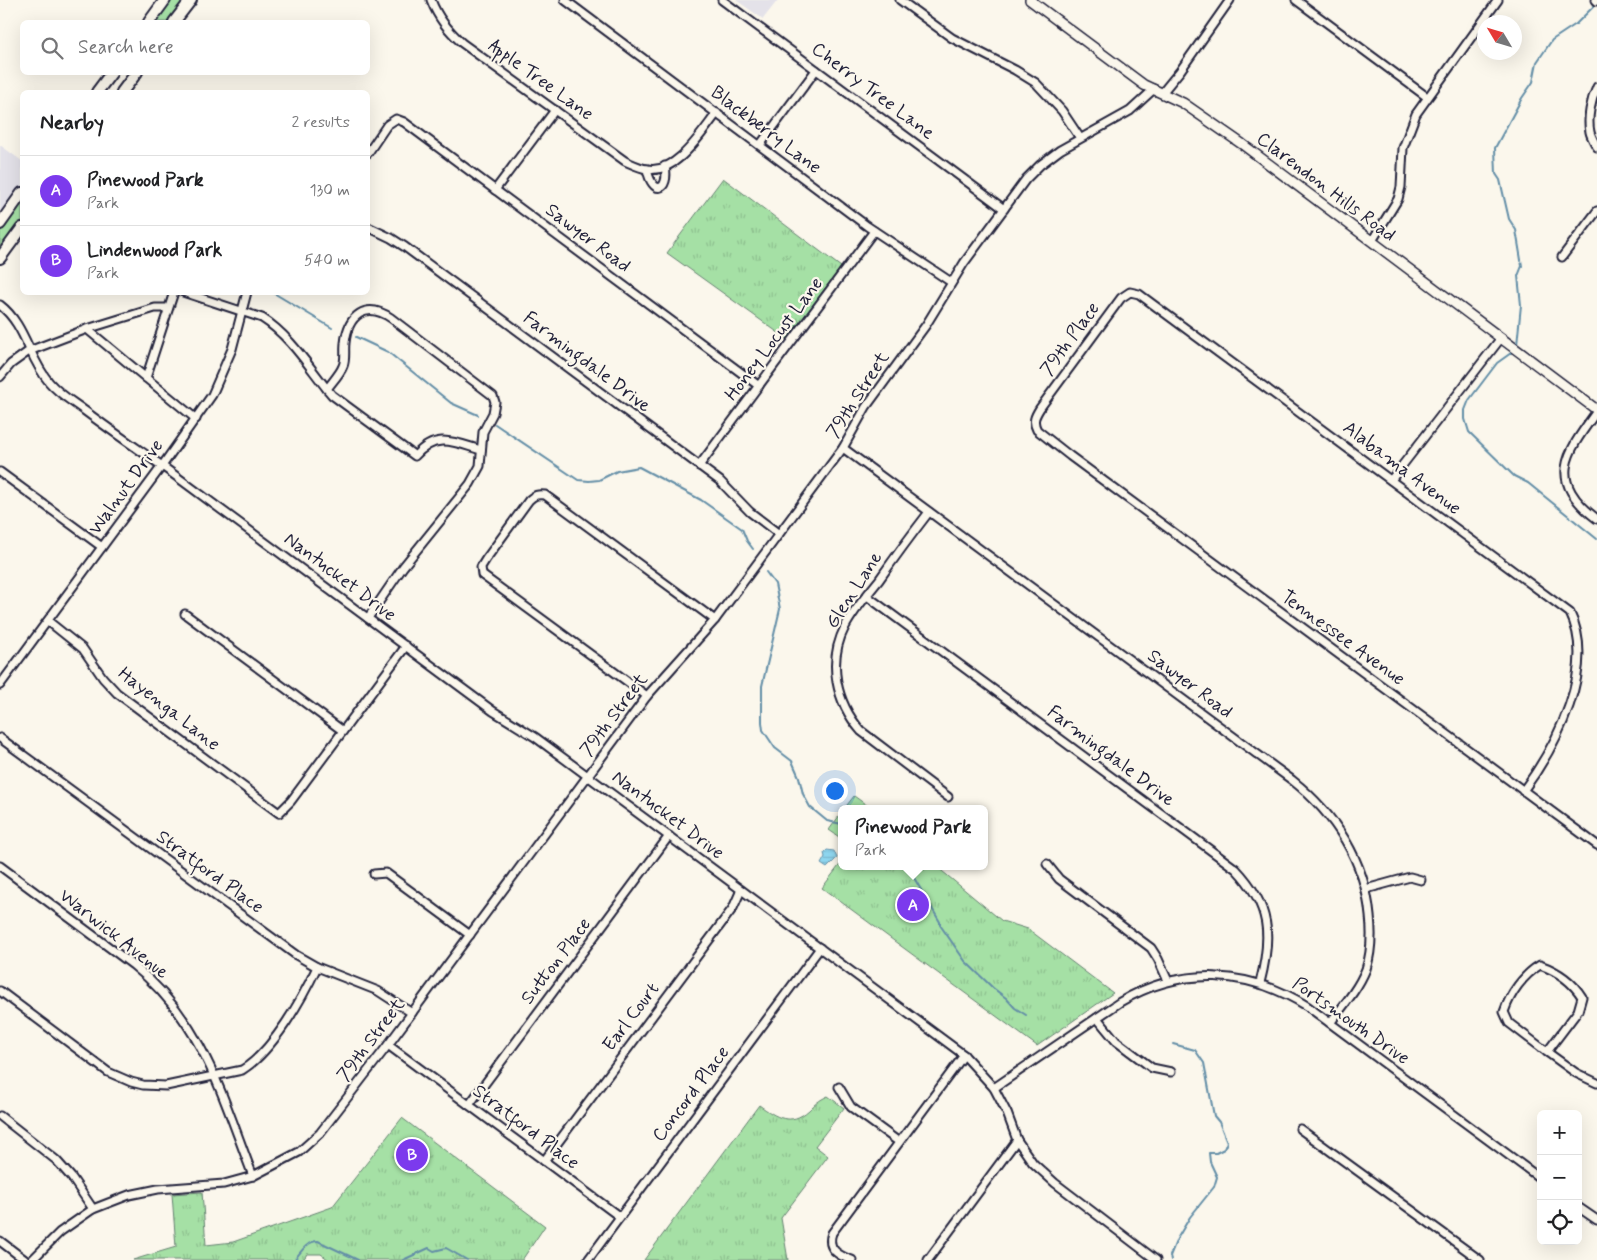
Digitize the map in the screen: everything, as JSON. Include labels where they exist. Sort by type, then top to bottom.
[{"type":"main road","points":[[150,20],[165,0]]},
{"type":"main road","points":[[176,20],[191,0]]},
{"type":"main road","points":[[98,90],[110,75]]},
{"type":"main road","points":[[124,90],[135,75]]},
{"type":"main road","points":[[0,224],[20,196]]},
{"type":"main road","points":[[0,258],[20,231]]},
{"type":"street","name":"Apple Tree Lane","points":[[431,0],[437,14],[451,33],[620,158],[647,169]]},
{"type":"street","name":"Blackberry Lane","points":[[565,0],[874,231],[951,282]]},
{"type":"street","name":"Cherry Tree Lane","points":[[722,0],[1004,209]]},
{"type":"street","points":[[900,0],[952,38],[1015,70],[1036,84],[1062,111],[1080,138]]},
{"type":"street","name":"Clarendon Hills Road","points":[[1030,0],[1144,85],[1182,103],[1242,144],[1597,410]]},
{"type":"street","name":"79th Street","points":[[32,1260],[60,1232],[92,1209],[129,1195],[158,1189],[224,1184],[253,1176],[287,1159],[310,1142],[334,1117],[647,696],[715,620],[780,534],[843,448],[866,407],[926,325],[951,282],[1026,179],[1040,165],[1060,150],[1130,111],[1158,91],[1180,71],[1230,0]]},
{"type":"street","points":[[1296,0],[1427,98]]},
{"type":"street","points":[[1372,241],[1398,199],[1404,142],[1416,114],[1498,0]]},
{"type":"street","points":[[760,145],[816,70]]},
{"type":"street","points":[[1597,87],[1590,114],[1590,133],[1597,147]]},
{"type":"street","points":[[496,190],[555,110]]},
{"type":"street","points":[[665,166],[667,178],[664,185],[660,188],[654,187],[650,183],[647,169],[665,166],[688,151],[716,113]]},
{"type":"street","name":"Sawyer Road","points":[[370,150],[387,125],[396,119],[404,122],[759,386]]},
{"type":"street","points":[[1562,257],[1597,212]]},
{"type":"street","name":"Farmingdale Drive","points":[[370,228],[404,247],[700,466],[726,486],[750,512],[780,534]]},
{"type":"street","name":"Honey Locust Lane","points":[[700,466],[874,231]]},
{"type":"street","name":"79th Place","points":[[1070,456],[1036,430],[1034,424],[1035,416],[1121,298],[1130,292],[1139,294],[1185,327]]},
{"type":"street","points":[[146,378],[173,295]]},
{"type":"street","points":[[192,295],[262,318],[272,324],[292,344],[332,395],[415,456],[434,441],[453,442],[481,450]]},
{"type":"street","name":"Walnut Drive","points":[[0,686],[212,395],[227,364],[246,295]]},
{"type":"street","name":"Nantucket Drive","points":[[0,305],[19,326],[29,351],[44,376],[58,392],[162,466],[493,711],[535,737],[964,1055],[994,1088],[1007,1113],[1017,1140],[1033,1162],[1055,1183],[1156,1260]]},
{"type":"street","points":[[0,377],[11,364],[29,351],[155,308],[168,308]]},
{"type":"street","points":[[327,389],[342,368],[345,360],[345,342],[351,324],[358,315],[364,311],[371,310],[381,312],[493,396],[495,402],[493,412],[483,432],[480,466],[470,484],[403,567],[368,618]]},
{"type":"street","name":"Alabama Avenue","points":[[1185,327],[1570,613],[1583,628]]},
{"type":"street","points":[[87,330],[196,418]]},
{"type":"street","points":[[1392,480],[1500,338]]},
{"type":"street","points":[[1597,410],[1571,448],[1566,463],[1566,482],[1575,499],[1597,518]]},
{"type":"street","name":"Sawyer Road","points":[[843,448],[1301,788],[1328,815],[1344,837],[1366,889],[1372,935],[1369,959],[1357,986],[1330,1023]]},
{"type":"street","name":"Tennessee Avenue","points":[[1070,456],[1597,845]]},
{"type":"street","points":[[0,472],[102,547]]},
{"type":"street","points":[[647,696],[484,577],[480,572],[486,559],[529,500],[533,496],[540,494],[552,500],[715,620]]},
{"type":"street","name":"Glen Lane","points":[[929,512],[845,627],[837,652],[835,676],[843,704],[861,731],[948,797]]},
{"type":"street","name":"Farmingdale Drive","points":[[867,596],[1236,869],[1258,898],[1267,929],[1267,955],[1260,983]]},
{"type":"street","points":[[185,614],[343,731],[406,646]]},
{"type":"street","name":"Hayenga Lane","points":[[48,621],[82,649],[103,678],[117,693],[279,813],[291,801],[343,731]]},
{"type":"street","points":[[1523,790],[1569,728]]},
{"type":"street","name":"Stratford Place","points":[[0,738],[284,947],[317,967],[367,986],[394,1000],[412,1013]]},
{"type":"street","name":"Sutton Place","points":[[469,1105],[669,836]]},
{"type":"street","points":[[1047,864],[1059,879],[1151,948],[1168,981]]},
{"type":"street","name":"Warwick Avenue","points":[[0,866],[132,965],[157,986],[186,1022],[200,1045],[253,1176]]},
{"type":"street","points":[[374,874],[386,873],[470,935]]},
{"type":"street","points":[[1366,889],[1410,877],[1421,880]]},
{"type":"street","name":"Earl Court","points":[[544,1161],[733,908],[741,890]]},
{"type":"street","name":"Concord Place","points":[[588,1260],[820,948]]},
{"type":"street","points":[[1547,1052],[1578,1010],[1582,997],[1574,985],[1553,970],[1540,966],[1527,974],[1508,1000],[1504,1012],[1510,1023],[1547,1052],[1576,1073],[1597,1083]]},
{"type":"street","points":[[0,991],[108,1072],[143,1085],[166,1086],[242,1070],[256,1060],[296,1008],[317,967]]},
{"type":"street","name":"Portsmouth Drive","points":[[994,1088],[1127,998],[1142,990],[1168,981],[1216,976],[1232,977],[1260,983],[1293,997],[1537,1176]]},
{"type":"street","points":[[1097,1018],[1116,1041],[1152,1068],[1171,1072]]},
{"type":"street","name":"Stratford Place","points":[[388,1045],[620,1217]]},
{"type":"street","points":[[852,1260],[840,1256],[832,1248],[830,1238],[834,1229],[964,1055]]},
{"type":"street","points":[[839,1088],[851,1107],[899,1142]]},
{"type":"street","points":[[0,1116],[60,1164],[72,1178],[92,1209]]},
{"type":"street","points":[[1300,1129],[1480,1260]]},
{"type":"street","points":[[928,1260],[1017,1140]]},
{"type":"street","points":[[1582,1210],[1597,1220]]},
{"type":"street","points":[[0,1242],[25,1260]]},
{"type":"shaded area","points":[[736,0],[778,0],[763,19]]},
{"type":"shaded area","points":[[0,145],[20,160],[20,189],[0,216]]},
{"type":"green space","points":[[170,0],[185,0],[170,20],[157,20]]},
{"type":"green space","points":[[723,178],[841,267],[787,339],[667,253]]},
{"type":"green space","points":[[20,204],[20,223],[0,251],[0,231]]},
{"type":"green space","points":[[854,796],[866,805],[847,805]]},
{"type":"green space","points":[[838,818],[838,836],[829,830]]},
{"type":"green space","points":[[838,867],[838,870],[941,870],[1002,921],[1028,929],[1113,993],[1037,1046],[822,888]]},
{"type":"green space","points":[[828,1096],[844,1108],[815,1146],[828,1156],[781,1218],[788,1260],[644,1260],[759,1105],[777,1116],[789,1119],[802,1115],[817,1102]]},
{"type":"green space","points":[[402,1118],[545,1226],[522,1260],[329,1260],[321,1254],[307,1254],[303,1260],[133,1260],[176,1247],[172,1194],[202,1192],[206,1245],[233,1242],[332,1207]]},
{"type":"water","points":[[827,850],[834,851],[837,858],[827,868],[821,864],[825,857],[824,853]]},
{"type":"waterway","points":[[1517,345],[1521,305],[1518,276],[1522,266],[1516,230],[1509,219],[1500,180],[1496,174],[1495,148],[1522,98],[1533,82],[1537,62],[1552,40],[1576,24],[1594,6]]},
{"type":"waterway","points":[[277,295],[332,328]]},
{"type":"waterway","points":[[356,337],[388,352],[451,403],[478,415]]},
{"type":"waterway","points":[[1511,353],[1497,363],[1469,400],[1465,410],[1465,419],[1469,432],[1514,476],[1528,483],[1597,539]]},
{"type":"waterway","points":[[495,424],[578,480],[599,480],[617,471],[639,467],[701,500],[742,529],[753,549]]},
{"type":"waterway","points":[[766,572],[775,584],[780,609],[762,686],[763,730],[775,748],[792,761],[799,777],[803,794],[810,807],[827,821],[838,823]]},
{"type":"waterway","points":[[909,870],[940,925],[965,961],[1015,1008],[1026,1015]]},
{"type":"waterway","points":[[1171,1260],[1170,1256],[1177,1239],[1190,1217],[1214,1187],[1217,1177],[1210,1162],[1209,1153],[1216,1153],[1224,1149],[1227,1142],[1219,1122],[1214,1116],[1204,1063],[1195,1050],[1173,1044]]},
{"type":"waterway","points":[[294,1260],[307,1245],[314,1241],[318,1241],[358,1260]]},
{"type":"waterway","points":[[403,1260],[429,1248],[434,1251],[446,1248],[467,1260]]},
{"type":"place","name":"Pinewood Park","points":[[913,905]]},
{"type":"place","name":"Lindenwood Park","points":[[412,1155]]}]
